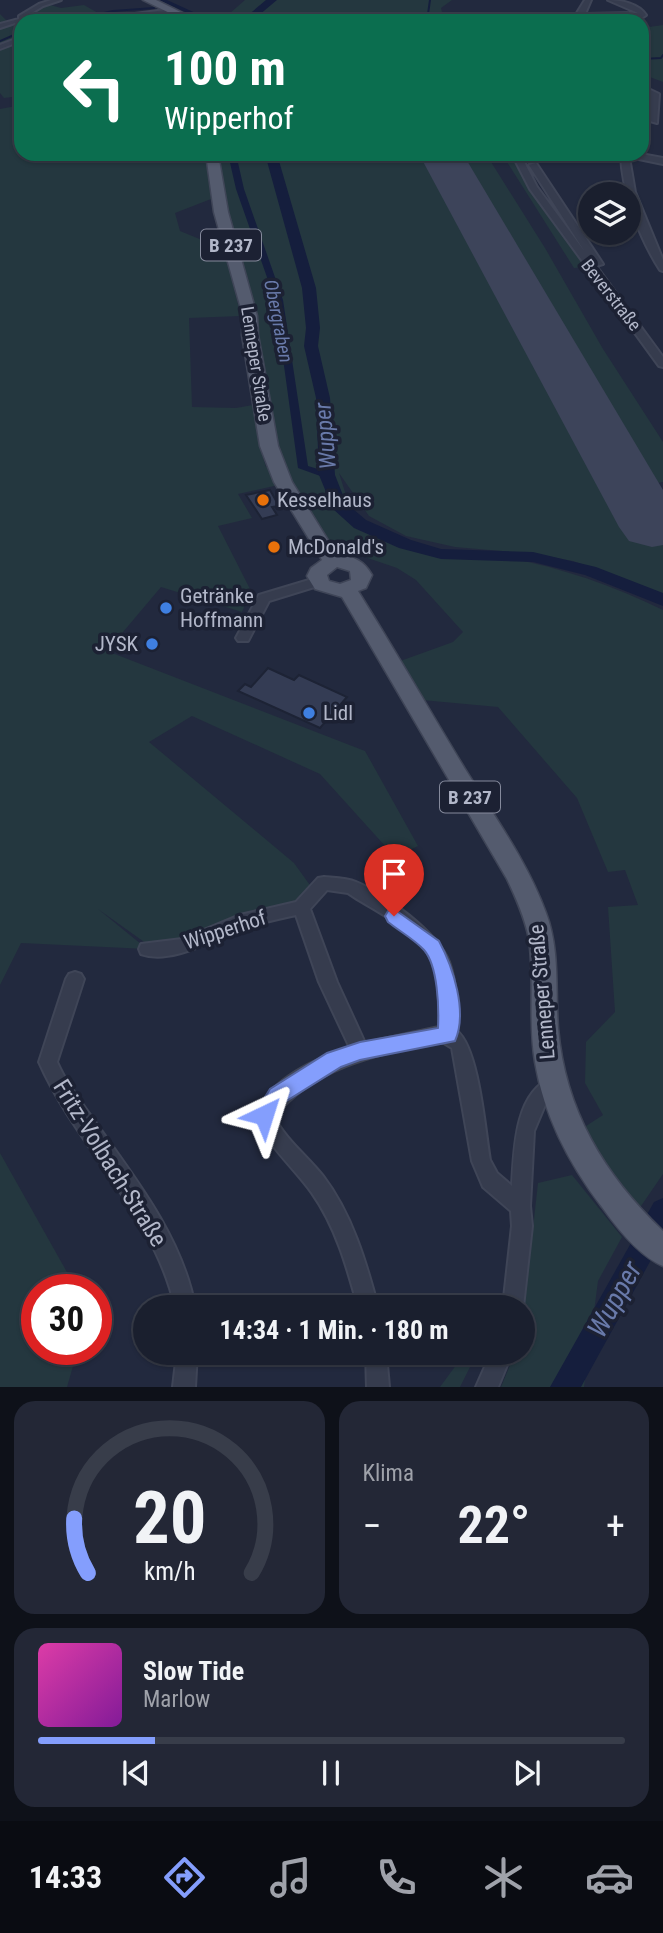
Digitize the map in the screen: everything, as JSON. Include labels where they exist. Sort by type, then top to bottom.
[{"type":"main road","points":[[148,0],[179,14]]},
{"type":"main road","name":"Lenneper Straße","points":[[213,161],[221,212],[250,316],[250,335],[269,446],[284,482],[332,562]]},
{"type":"main road","points":[[332,562],[349,563],[361,570],[359,584],[348,590],[327,588],[318,581],[318,572],[332,562]]},
{"type":"main road","name":"Lenneper Straße","points":[[348,590],[501,848],[534,911],[541,935],[546,1055],[552,1086]]},
{"type":"main road","name":"B 237","points":[[552,1086],[569,1131],[604,1189],[626,1216],[663,1251]]},
{"type":"street","points":[[26,14],[41,5],[58,0]]},
{"type":"street","points":[[611,0],[640,10],[642,14]]},
{"type":"street","points":[[139,14],[171,10]]},
{"type":"street","points":[[649,91],[655,94],[659,121]]},
{"type":"street","name":"Beverstraße","points":[[520,161],[533,187],[663,364]]},
{"type":"street","points":[[626,161],[625,179],[629,194],[650,249],[663,268]]},
{"type":"street","points":[[533,165],[615,291],[611,296]]},
{"type":"street","points":[[243,638],[264,598],[318,581]]},
{"type":"street","points":[[360,1051],[328,982],[301,907],[324,883],[351,887],[433,946],[441,967],[449,1004],[448,1035]]},
{"type":"street","name":"Wipperhof","points":[[147,949],[183,946],[240,922],[301,907]]},
{"type":"street","name":"Fritz-Volbach-Straße","points":[[75,979],[48,1062],[59,1087],[157,1233],[180,1281],[183,1295]]},
{"type":"street","points":[[364,1295],[346,1236],[317,1184],[270,1132],[264,1115],[278,1095],[306,1075],[334,1060],[360,1051],[448,1035],[458,1043],[463,1054],[481,1161],[490,1180],[520,1206]]},
{"type":"street","name":"Lenneper Straße","points":[[514,1295],[522,1226],[520,1206],[528,1120],[541,1094],[552,1086]]},
{"type":"street","points":[[184,1387],[186,1365]]},
{"type":"street","points":[[377,1365],[378,1387]]},
{"type":"street","points":[[487,1387],[497,1365]]},
{"type":"shaded area","points":[[245,0],[452,0],[441,8],[442,14],[229,14]]},
{"type":"shaded area","points":[[47,4],[61,8],[84,5],[100,14],[32,14]]},
{"type":"shaded area","points":[[0,14],[9,23],[14,22],[14,102],[12,97],[4,98],[0,93]]},
{"type":"shaded area","points":[[663,25],[663,82],[649,77],[649,27]]},
{"type":"shaded area","points":[[14,106],[14,161],[206,161],[211,199],[175,213],[180,231],[224,249],[241,316],[189,318],[192,407],[236,408],[253,405],[258,440],[266,467],[281,464],[266,404],[256,316],[229,220],[218,161],[490,161],[545,248],[603,349],[663,442],[663,482],[657,483],[663,502],[663,595],[573,561],[535,554],[455,547],[406,536],[369,516],[339,473],[356,527],[436,553],[495,555],[543,565],[604,584],[663,610],[663,1174],[639,1209],[605,1165],[583,1128],[603,1115],[585,1083],[586,1042],[615,1012],[608,907],[638,905],[625,870],[608,872],[577,798],[498,707],[411,699],[392,664],[453,642],[463,632],[416,580],[397,568],[344,550],[334,551],[292,482],[238,494],[252,518],[218,526],[251,591],[242,612],[161,587],[107,651],[365,751],[418,846],[395,857],[320,774],[192,716],[149,742],[294,863],[312,888],[298,904],[178,942],[147,944],[98,909],[147,949],[21,943],[0,985],[0,109]]},
{"type":"shaded area","points":[[506,161],[518,161],[589,267],[574,268]]},
{"type":"shaded area","points":[[0,1153],[68,1274],[21,1274],[21,1365],[73,1365],[67,1387],[0,1387]]},
{"type":"shaded area","points":[[572,1175],[622,1237],[598,1281],[584,1387],[501,1387],[510,1365],[535,1365],[535,1295],[526,1295],[538,1183]]},
{"type":"shaded area","points":[[456,1365],[471,1365],[460,1387],[440,1387]]},
{"type":"building","name":"Kesselhaus","points":[[270,490],[279,506],[272,507],[277,515],[262,519],[246,495]]},
{"type":"building","name":"Lidl","points":[[268,668],[294,680],[299,675],[347,697],[320,728],[238,691],[245,684],[251,687]]},
{"type":"waterway","name":"Obergraben","points":[[162,0],[194,14]]},
{"type":"waterway","name":"Wupper","points":[[255,14],[272,0]]},
{"type":"waterway","points":[[428,14],[430,0]]},
{"type":"waterway","points":[[100,14],[154,8]]},
{"type":"waterway","points":[[0,41],[14,35]]},
{"type":"waterway","points":[[649,59],[661,58],[663,55]]},
{"type":"waterway","name":"Obergraben","points":[[234,161],[240,189],[279,300],[303,468],[327,475]]},
{"type":"waterway","name":"Wupper","points":[[273,161],[309,288],[313,328],[311,346],[323,398],[327,475],[339,505],[360,524],[405,544],[441,554],[533,557],[590,571],[663,600]]},
{"type":"waterway","name":"Wupper","points":[[565,1387],[663,1211]]},
{"type":"runway","points":[[445,161],[652,527]]},
{"type":"place","name":"Kesselhaus","points":[[263,500]]},
{"type":"place","name":"McDonald's","points":[[274,547]]},
{"type":"place","name":"Getränke Hoffmann","points":[[166,608]]},
{"type":"place","name":"JYSK","points":[[152,644]]},
{"type":"place","name":"Lidl","points":[[309,713]]},
{"type":"route","points":[[264,1115],[278,1095],[306,1075],[334,1060],[360,1051],[435,1035],[448,1035],[449,1004],[441,967],[433,946],[394,916]]}]
